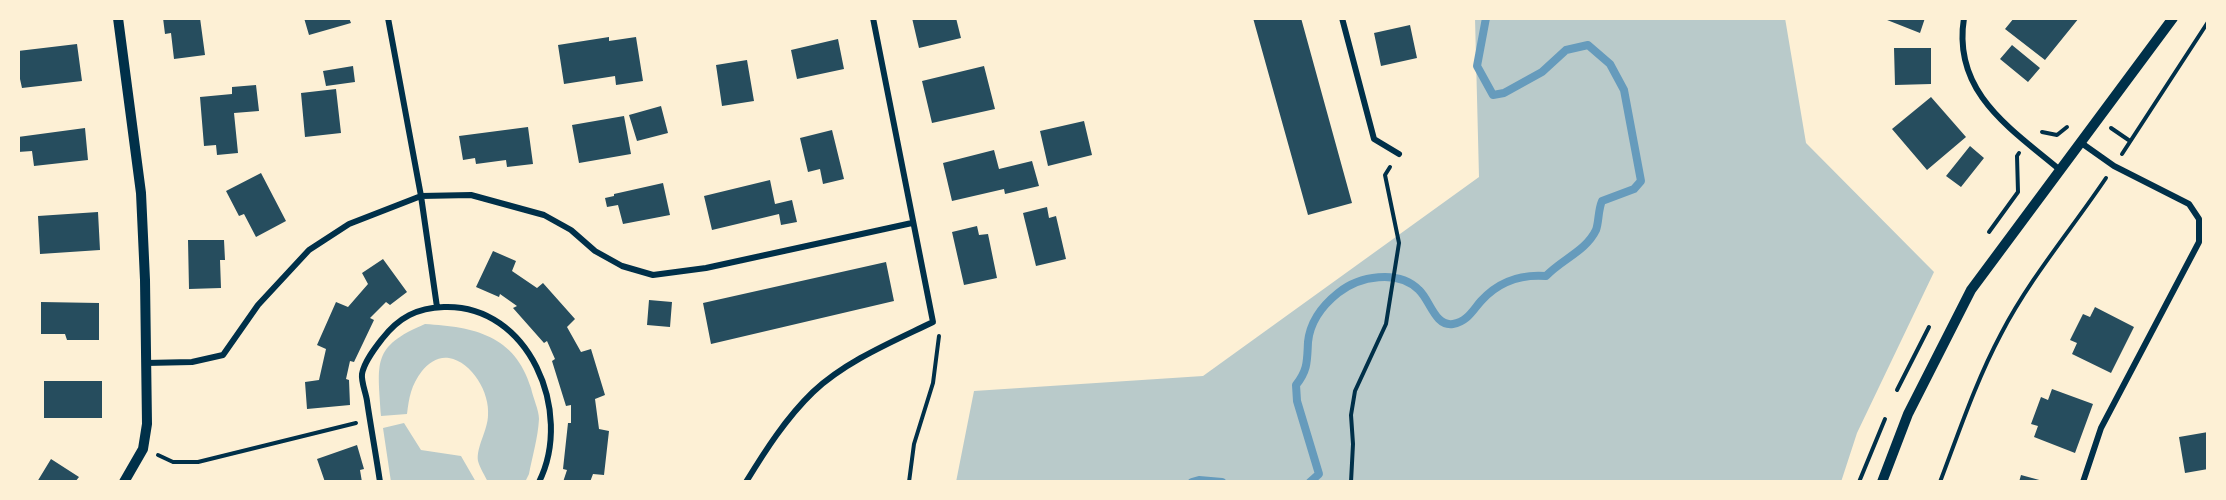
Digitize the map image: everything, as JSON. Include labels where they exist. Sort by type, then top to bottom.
[{"type":"street","points":[[118,18],[141,193],[147,424],[143,449],[124,482]]},
{"type":"street","points":[[388,18],[421,196],[437,307]]},
{"type":"street","points":[[746,482],[790,417],[814,391],[870,353],[933,322],[873,18]]},
{"type":"street","points":[[1342,18],[1374,139],[1400,154]]},
{"type":"street","points":[[1964,18],[1961,33],[1965,61],[1974,88],[1996,115],[2060,170]]},
{"type":"street","points":[[1882,482],[1908,414],[1971,290],[2173,18]]},
{"type":"street","points":[[2080,142],[2114,166],[2189,204],[2199,219],[2201,230],[2199,242],[2101,428],[2083,482]]},
{"type":"street","points":[[146,363],[192,362],[224,355],[258,305],[309,250],[349,224],[421,196],[471,195],[544,215],[571,230],[595,251],[622,266],[653,275],[706,268],[912,223]]},
{"type":"street","points":[[380,482],[362,374],[374,349],[389,330],[410,312],[437,307],[470,308],[502,323],[535,365],[549,403],[552,430],[548,456],[539,482]]},
{"type":"path","points":[[1940,482],[1973,393],[2000,334],[2030,283],[2114,166],[2208,22]]},
{"type":"path","points":[[1351,482],[1353,444],[1351,415],[1355,391],[1386,324],[1399,243],[1385,175],[1400,154]]},
{"type":"path","points":[[909,482],[914,444],[933,382],[940,332]]},
{"type":"path","points":[[143,449],[173,462],[198,462],[340,425]]},
{"type":"shaded area","points":[[1475,18],[1785,18],[1806,143],[1934,272],[1857,433],[1841,482],[956,482],[974,391],[1203,376],[1479,177]]},
{"type":"shaded area","points":[[425,324],[460,328],[490,337],[515,356],[524,370],[539,419],[529,474],[525,482],[488,482],[478,461],[487,421],[486,397],[472,372],[457,361],[449,358],[438,359],[422,371],[415,381],[407,414],[381,416],[379,369],[382,358],[395,340]]},
{"type":"shaded area","points":[[404,423],[421,450],[461,456],[476,482],[391,482],[383,428]]},
{"type":"building","points":[[163,18],[200,18],[205,55],[174,59],[171,33],[165,34]]},
{"type":"building","points":[[304,18],[349,18],[351,23],[309,35]]},
{"type":"building","points":[[912,18],[956,18],[961,38],[919,48]]},
{"type":"building","points":[[1253,18],[1301,18],[1352,203],[1308,215]]},
{"type":"building","points":[[1882,18],[1925,18],[1920,33]]},
{"type":"building","points":[[2014,18],[2079,18],[2045,60],[2005,29]]},
{"type":"building","points":[[1410,25],[1417,58],[1381,66],[1374,33]]},
{"type":"building","points":[[609,37],[609,41],[636,37],[643,81],[616,85],[615,76],[564,84],[558,45]]},
{"type":"building","points":[[838,39],[844,69],[797,79],[791,50]]},
{"type":"building","points":[[77,44],[82,81],[22,88],[18,70],[18,51]]},
{"type":"building","points":[[2012,45],[2040,68],[2028,82],[2000,59]]},
{"type":"building","points":[[1894,48],[1931,48],[1931,84],[1895,85]]},
{"type":"building","points":[[747,60],[754,101],[722,106],[716,65]]},
{"type":"building","points":[[353,66],[355,82],[326,86],[323,71]]},
{"type":"building","points":[[984,66],[995,109],[932,123],[922,81]]},
{"type":"building","points":[[256,85],[259,111],[234,113],[238,153],[217,155],[216,145],[204,146],[200,97],[232,94],[232,87]]},
{"type":"building","points":[[336,89],[341,133],[305,137],[301,93]]},
{"type":"building","points":[[1931,97],[1966,137],[1927,170],[1892,129]]},
{"type":"building","points":[[661,106],[668,133],[637,141],[629,115]]},
{"type":"building","points":[[624,116],[631,154],[579,163],[572,125]]},
{"type":"building","points":[[1084,121],[1092,155],[1048,166],[1040,131]]},
{"type":"building","points":[[528,127],[533,164],[507,167],[506,160],[476,164],[475,158],[463,160],[459,136]]},
{"type":"building","points":[[85,128],[88,160],[34,166],[32,151],[18,152],[18,137]]},
{"type":"building","points":[[832,130],[844,179],[823,184],[820,169],[808,172],[800,138]]},
{"type":"building","points":[[1970,146],[1984,158],[1961,187],[1946,176]]},
{"type":"building","points":[[994,150],[999,169],[1032,161],[1039,186],[1005,194],[1004,189],[952,201],[943,163]]},
{"type":"building","points":[[261,173],[286,221],[256,237],[244,214],[239,216],[226,191]]},
{"type":"building","points":[[770,180],[775,204],[792,200],[797,222],[781,225],[779,214],[712,230],[704,196]]},
{"type":"building","points":[[663,183],[670,215],[623,224],[618,205],[607,207],[605,198],[614,196],[614,194]]},
{"type":"building","points":[[1047,207],[1049,218],[1056,216],[1066,259],[1036,266],[1023,213]]},
{"type":"building","points":[[98,212],[100,250],[40,254],[38,216]]},
{"type":"building","points":[[977,226],[979,235],[988,234],[997,278],[964,285],[952,232]]},
{"type":"building","points":[[188,240],[224,240],[225,260],[220,260],[221,288],[189,289]]},
{"type":"building","points":[[493,251],[516,261],[512,271],[537,288],[543,283],[575,319],[567,327],[581,352],[591,349],[605,395],[595,399],[599,429],[609,431],[604,475],[593,474],[590,482],[563,482],[567,470],[563,469],[568,423],[571,423],[571,405],[566,406],[552,361],[555,359],[547,341],[544,343],[513,308],[517,306],[500,294],[499,297],[476,287]]},
{"type":"building","points":[[383,259],[407,292],[390,305],[386,302],[370,318],[374,320],[354,362],[350,361],[346,379],[349,380],[350,405],[307,409],[305,382],[319,380],[326,349],[317,345],[336,302],[348,307],[368,284],[362,273]]},
{"type":"building","points":[[886,262],[894,301],[711,344],[703,303]]},
{"type":"building","points":[[649,300],[672,302],[670,327],[647,325]]},
{"type":"building","points":[[41,302],[99,303],[99,340],[67,340],[65,334],[41,334]]},
{"type":"building","points":[[2095,307],[2134,327],[2111,373],[2072,354],[2077,343],[2070,340],[2083,314],[2090,317]]},
{"type":"building","points":[[44,381],[102,381],[102,418],[44,418]]},
{"type":"building","points":[[2052,389],[2093,404],[2075,453],[2034,437],[2038,426],[2031,424],[2041,397],[2048,400]]},
{"type":"building","points":[[2208,432],[2208,469],[2185,473],[2179,437]]},
{"type":"building","points":[[357,445],[364,469],[360,470],[362,482],[337,482],[336,480],[325,482],[317,459]]},
{"type":"building","points":[[51,459],[79,477],[75,482],[37,482]]},
{"type":"building","points":[[2021,475],[2043,481],[2043,482],[2019,482]]},
{"type":"waterway","points":[[1310,482],[1319,474],[1297,401],[1296,385],[1306,365],[1311,328],[1318,314],[1332,298],[1357,282],[1390,277],[1410,283],[1419,290],[1433,312],[1442,321],[1447,324],[1458,323],[1495,288],[1511,280],[1527,276],[1546,276],[1592,237],[1597,227],[1602,201],[1634,189],[1641,181],[1624,90],[1610,64],[1588,45],[1566,50],[1542,72],[1504,93],[1493,95],[1477,66],[1486,18]]},
{"type":"waterway","points":[[1192,482],[1199,480],[1222,482]]}]
